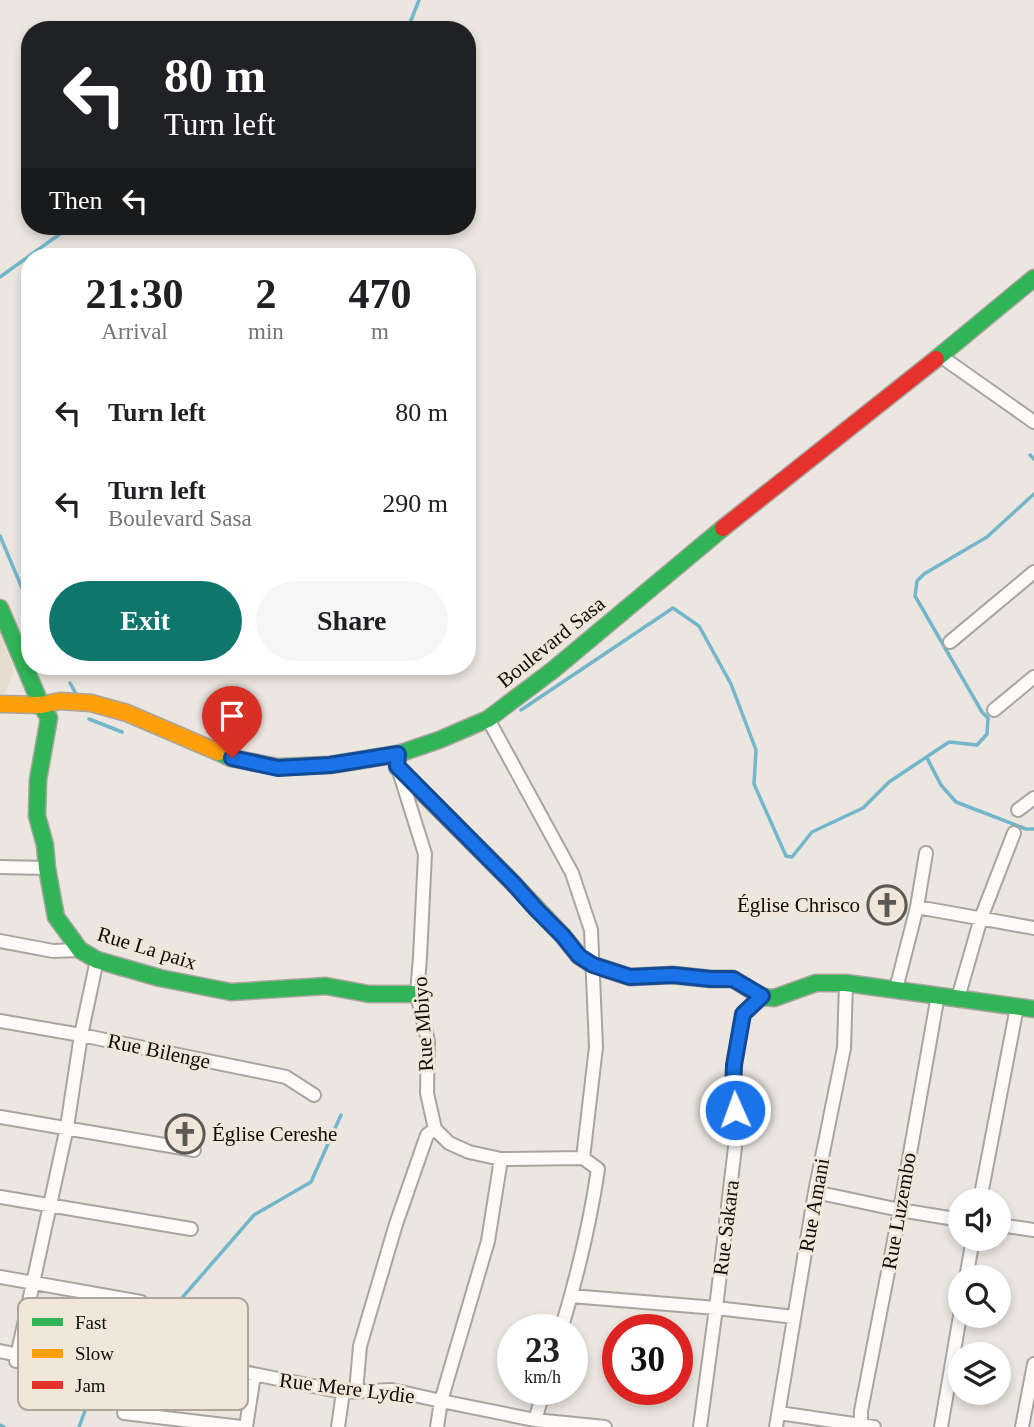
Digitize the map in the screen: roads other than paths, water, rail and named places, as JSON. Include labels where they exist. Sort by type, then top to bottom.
[{"type":"street","name":"Boulevard Sasa","points":[[0,704],[41,705],[60,701],[91,703],[127,713],[232,758],[278,768],[398,760],[488,719],[553,670],[700,547],[1034,278]]},
{"type":"street","points":[[939,355],[1034,422]]},
{"type":"street","points":[[950,642],[1034,572]]},
{"type":"street","name":"Rue La paix","points":[[0,608],[21,658]]},
{"type":"street","name":"Rue La paix","points":[[28,675],[49,718],[38,780],[37,816],[45,845],[56,917],[80,950],[97,960],[160,978],[231,992],[326,986],[369,994],[417,994]]},
{"type":"street","points":[[994,710],[1034,677]]},
{"type":"street","points":[[488,719],[572,873],[591,930],[596,1047],[583,1158]]},
{"type":"street","points":[[398,760],[579,956],[593,965],[630,977],[673,975],[733,979],[762,996],[774,998],[816,983],[846,983],[1034,1009]]},
{"type":"street","name":"Rue Mbiyo","points":[[398,760],[404,793],[425,854],[417,994],[428,1041],[427,1093],[435,1129]]},
{"type":"street","points":[[1018,810],[1034,798]]},
{"type":"street","points":[[958,998],[981,918],[1014,833]]},
{"type":"street","points":[[896,989],[918,907],[926,853]]},
{"type":"street","points":[[0,867],[47,868]]},
{"type":"street","points":[[918,907],[1034,928]]},
{"type":"street","points":[[0,941],[53,951],[80,950]]},
{"type":"street","points":[[31,1298],[67,1127],[81,1035],[97,960]]},
{"type":"street","name":"Rue Amani","points":[[776,1427],[815,1192],[844,1048],[846,983]]},
{"type":"street","name":"Rue Luzembo","points":[[866,1426],[861,1411],[938,995]]},
{"type":"street","name":"Rue Sakara","points":[[700,1427],[737,1130],[733,1091],[734,1065],[743,1014],[762,996]]},
{"type":"street","points":[[982,1188],[1017,1007]]},
{"type":"street","name":"Rue Bilenge","points":[[0,1021],[286,1077],[314,1095]]},
{"type":"street","points":[[0,1117],[194,1150]]},
{"type":"street","points":[[338,1427],[396,1224],[427,1135],[435,1129],[449,1143],[469,1152],[501,1159],[583,1158],[598,1170],[593,1206],[566,1314]]},
{"type":"street","points":[[437,1427],[441,1402],[488,1241],[501,1159]]},
{"type":"street","points":[[815,1192],[948,1218]]},
{"type":"street","points":[[0,1197],[191,1229]]},
{"type":"street","points":[[1011,1227],[1034,1230]]},
{"type":"street","points":[[0,1277],[118,1298]]},
{"type":"street","points":[[571,1296],[794,1317]]},
{"type":"street","points":[[941,1427],[958,1328]]},
{"type":"street","points":[[0,1351],[17,1358],[18,1354]]},
{"type":"street","points":[[1022,1427],[1034,1364]]},
{"type":"street","name":"Rue Mere Lydie","points":[[248,1374],[349,1392],[392,1390],[535,1420],[605,1427]]},
{"type":"street","points":[[248,1403],[254,1375]]},
{"type":"street","points":[[535,1420],[540,1405]]},
{"type":"street","points":[[124,1413],[243,1427]]},
{"type":"street","points":[[779,1413],[866,1426]]},
{"type":"waterway","points":[[411,21],[419,0]]},
{"type":"waterway","points":[[40,248],[58,235]]},
{"type":"waterway","points":[[0,277],[21,262]]},
{"type":"waterway","points":[[1030,455],[1034,459]]},
{"type":"waterway","points":[[521,710],[673,608],[699,626],[731,684],[756,750],[754,784],[786,856],[792,857],[812,832],[863,808],[889,782],[949,742],[977,745],[987,734],[988,718],[915,596],[917,581],[924,574],[987,537],[1034,494]]},
{"type":"waterway","points":[[0,536],[21,586]]},
{"type":"waterway","points":[[70,683],[75,692]]},
{"type":"waterway","points":[[89,719],[122,732]]},
{"type":"waterway","points":[[927,758],[941,785],[956,802],[1026,829],[1034,829]]},
{"type":"waterway","points":[[182,1298],[254,1215],[311,1182],[341,1115]]},
{"type":"waterway","points":[[79,1427],[85,1410]]},
{"type":"waterway","points":[[0,1425],[4,1427]]},
{"type":"place","name":"Église Chrisco","points":[[887,905]]},
{"type":"place","name":"Église Cereshe","points":[[185,1134]]}]
